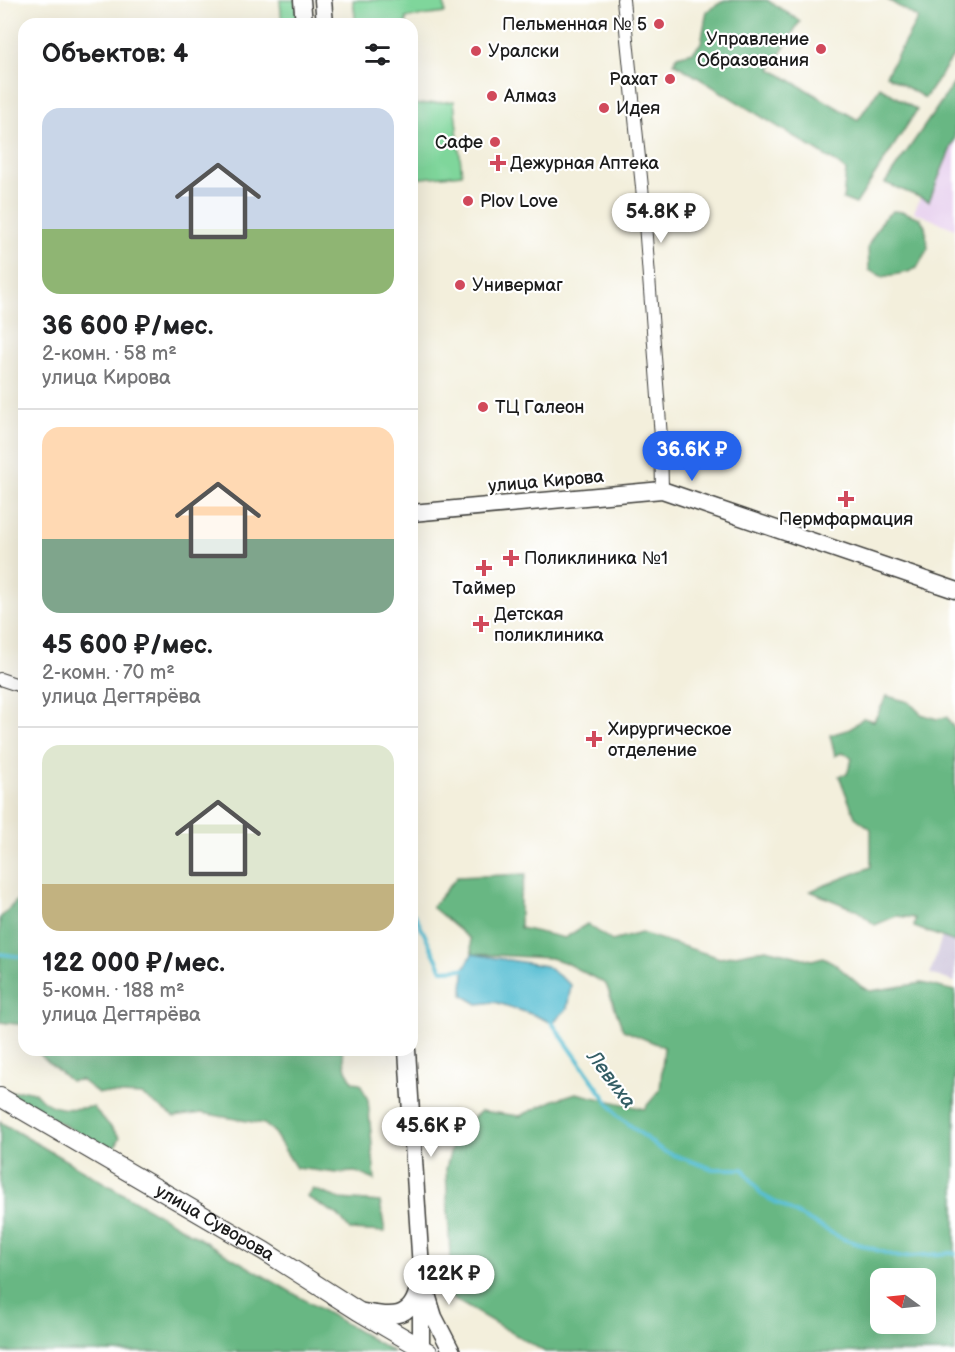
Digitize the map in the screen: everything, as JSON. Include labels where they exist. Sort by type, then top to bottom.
[{"type":"main road","name":"улица Суворова","points":[[0,1097],[264,1251],[424,1350]]},
{"type":"street","points":[[302,0],[304,18]]},
{"type":"street","points":[[323,0],[325,18]]},
{"type":"street","points":[[623,0],[643,197],[660,426],[662,490]]},
{"type":"street","name":"улица Кирова","points":[[418,512],[662,490],[955,590]]},
{"type":"street","points":[[0,679],[18,685]]},
{"type":"street","points":[[407,1056],[424,1350]]},
{"type":"street","points":[[358,1311],[384,1316],[404,1312],[413,1305],[421,1269]]},
{"type":"street","points":[[421,1269],[434,1317],[452,1352]]},
{"type":"shaded area","points":[[955,115],[955,229],[914,212]]},
{"type":"shaded area","points":[[942,937],[955,942],[955,982],[930,974]]},
{"type":"green space","points":[[280,0],[296,0],[298,18],[282,18]]},
{"type":"green space","points":[[353,0],[444,0],[445,13],[406,18],[355,18]]},
{"type":"green space","points":[[725,0],[767,0],[800,21],[771,69],[858,120],[880,87],[917,110],[856,204],[843,199],[846,171],[834,161],[674,63],[677,56],[693,52],[701,43],[707,11]]},
{"type":"green space","points":[[888,0],[955,0],[955,54],[925,98],[886,75],[918,18]]},
{"type":"green space","points":[[955,82],[955,138],[929,201],[885,183]]},
{"type":"green space","points":[[454,101],[462,174],[418,178],[418,105]]},
{"type":"green space","points":[[893,211],[920,218],[925,226],[928,248],[917,268],[883,277],[869,270],[868,246],[883,219]]},
{"type":"green space","points":[[887,696],[909,702],[921,714],[937,719],[947,717],[955,730],[955,942],[914,927],[915,918],[896,916],[875,925],[858,911],[810,891],[871,867],[871,829],[855,817],[839,776],[847,774],[852,759],[841,753],[835,756],[830,735],[850,729],[863,718],[874,721]]},
{"type":"green space","points":[[526,874],[520,897],[520,928],[565,938],[587,924],[612,941],[641,933],[720,958],[766,949],[812,960],[823,957],[870,991],[922,983],[955,991],[955,1352],[545,1352],[452,1298],[446,1169],[455,1133],[481,1111],[520,1116],[554,1100],[576,1093],[644,1109],[660,1090],[664,1047],[623,1030],[606,984],[564,962],[550,958],[472,954],[470,939],[432,907],[457,877]]},
{"type":"green space","points":[[18,899],[18,1024],[0,1022],[0,918]]},
{"type":"green space","points":[[42,1056],[343,1056],[346,1070],[353,1082],[360,1083],[368,1100],[375,1180],[356,1172],[337,1173],[296,1168],[273,1131],[264,1124],[202,1113],[174,1117],[142,1095],[98,1093],[81,1080],[70,1081]]},
{"type":"green space","points":[[25,1090],[36,1093],[45,1102],[56,1107],[68,1109],[93,1107],[120,1137],[112,1153],[8,1093]]},
{"type":"green space","points":[[0,1122],[394,1352],[0,1352]]},
{"type":"green space","points":[[313,1189],[340,1199],[380,1202],[385,1232],[350,1230],[338,1215],[307,1197]]},
{"type":"water","points":[[472,954],[546,966],[571,985],[567,1009],[552,1023],[495,1002],[478,1004],[463,995],[464,969]]},
{"type":"waterway","name":"Левиха","points":[[418,921],[442,970],[464,969],[467,971]]},
{"type":"waterway","name":"Левиха","points":[[0,954],[18,956]]},
{"type":"waterway","name":"Левиха","points":[[550,1020],[617,1115],[663,1151],[713,1169],[743,1169],[762,1195],[843,1239],[898,1257],[955,1254]]},
{"type":"place","name":"Пельменная № 5","points":[[659,24]]},
{"type":"place","name":"Управление Образования","points":[[821,49]]},
{"type":"place","name":"Уралски","points":[[476,51]]},
{"type":"place","name":"Рахат","points":[[670,79]]},
{"type":"place","name":"Алмаз","points":[[492,96]]},
{"type":"place","name":"Идея","points":[[604,108]]},
{"type":"place","name":"Сафе","points":[[495,142]]},
{"type":"place","name":"Дежурная Аптека","points":[[498,163]]},
{"type":"place","name":"Plov Love","points":[[468,201]]},
{"type":"place","name":"Универмаг","points":[[460,285]]},
{"type":"place","name":"ТЦ Галеон","points":[[483,407]]},
{"type":"place","name":"Пермфармация","points":[[846,499]]},
{"type":"place","name":"Поликлиника №1","points":[[511,558]]},
{"type":"place","name":"Таймер","points":[[484,568]]},
{"type":"place","name":"Детская поликлиника","points":[[481,624]]},
{"type":"place","name":"Хирургическое отделение","points":[[594,739]]}]
